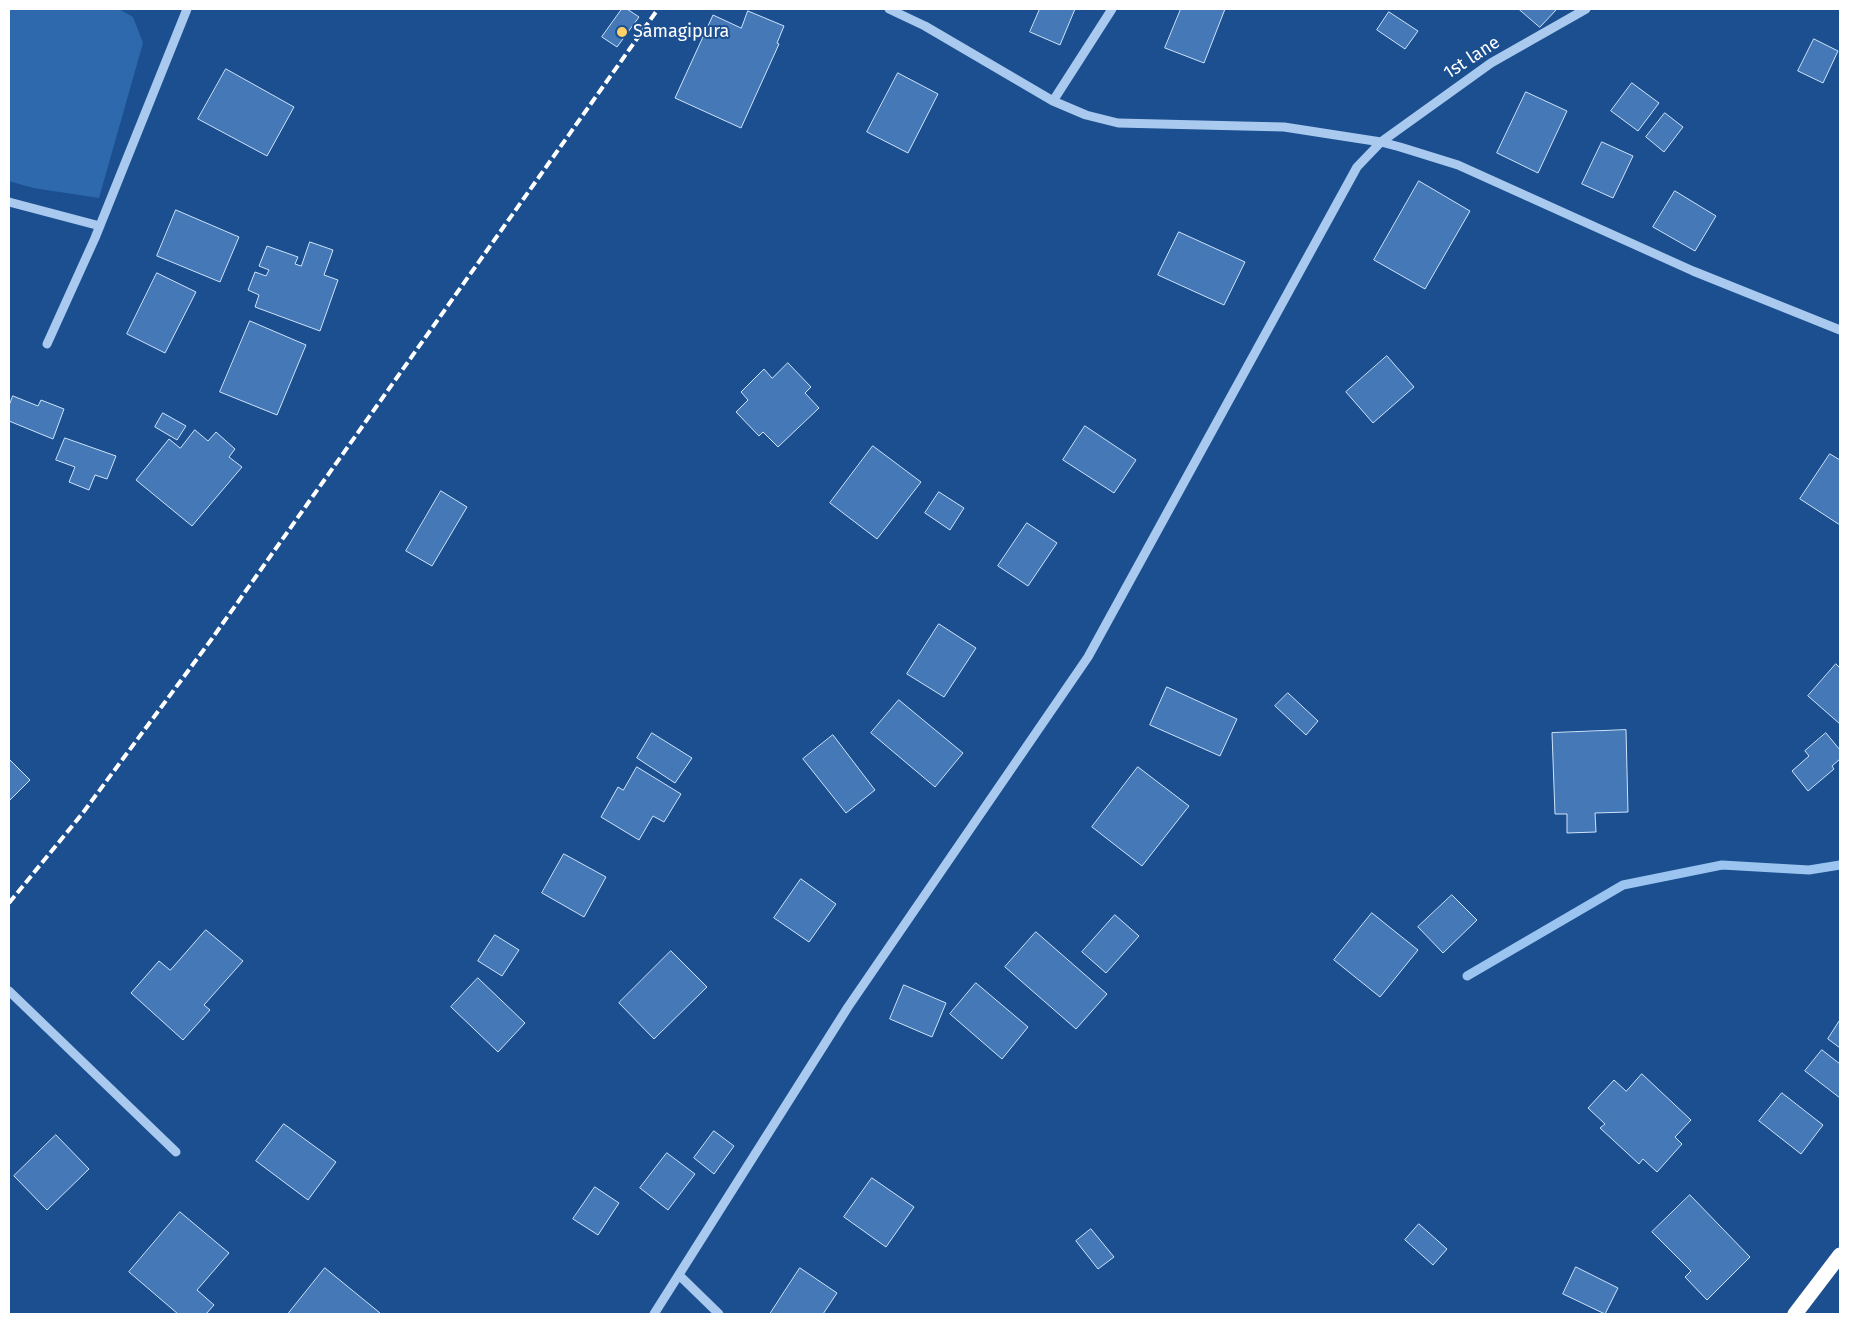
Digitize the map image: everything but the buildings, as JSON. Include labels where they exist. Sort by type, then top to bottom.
[{"type":"highway","points":[[1795,1314],[1840,1256]]},
{"type":"street","points":[[47,344],[100,226],[187,9]]},
{"type":"street","points":[[889,9],[925,26],[1053,101],[1086,115],[1118,123],[1284,127],[1381,142],[1458,166],[1693,271],[1840,330]]},
{"type":"street","points":[[1053,101],[1112,9]]},
{"type":"street","name":"1st lane","points":[[654,1314],[848,1007],[1088,656],[1357,167],[1381,142],[1491,64],[1586,9]]},
{"type":"street","points":[[9,202],[100,226]]},
{"type":"street","points":[[9,991],[176,1152]]},
{"type":"street","points":[[679,1275],[719,1314]]},
{"type":"shaded area","points":[[9,9],[119,9],[133,17],[143,43],[99,198],[33,188],[9,181]]},
{"type":"waterway","points":[[1467,976],[1623,885],[1722,865],[1809,870],[1840,865]]},
{"type":"railway","points":[[9,903],[82,814],[211,640],[658,9]]},
{"type":"place","name":"Samagipura","points":[[622,32]]}]
